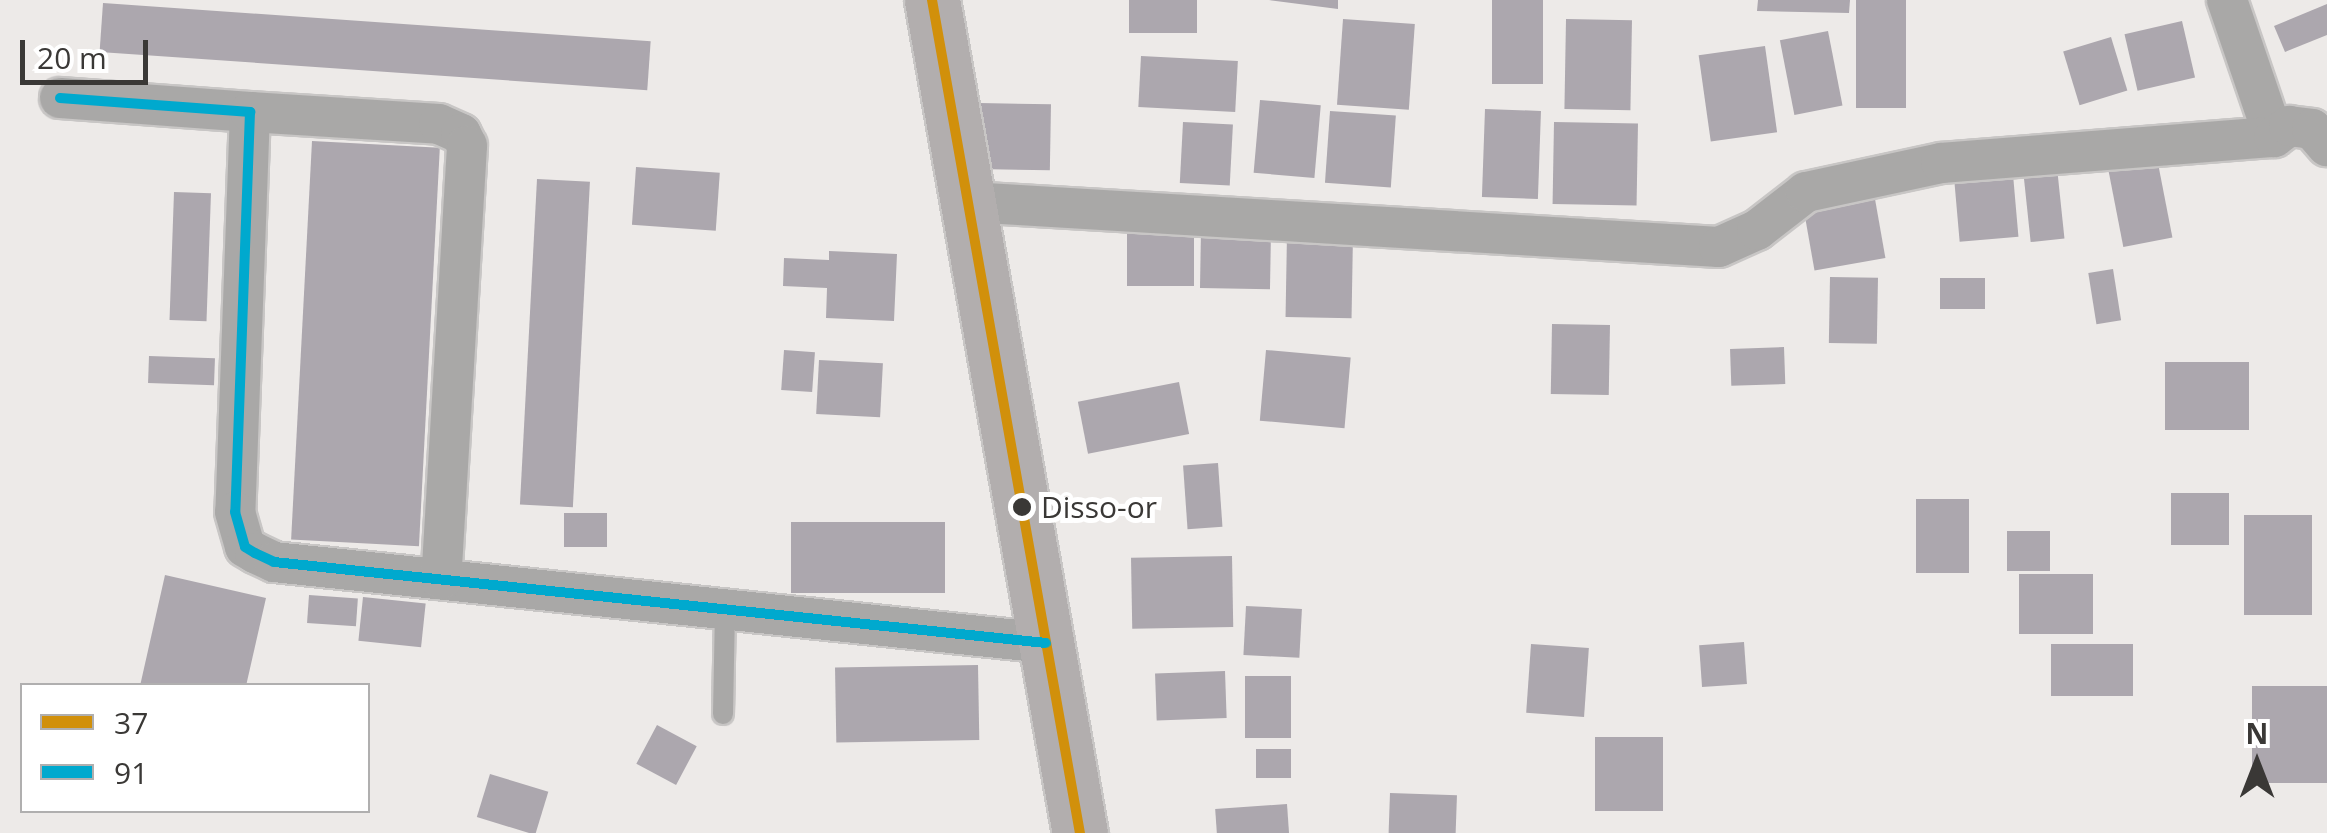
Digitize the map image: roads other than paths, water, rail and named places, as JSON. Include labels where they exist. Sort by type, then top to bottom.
[{"type":"highway","points":[[932,0],[1080,833]]},
{"type":"street","points":[[2227,0],[2274,137]]},
{"type":"street","points":[[60,98],[439,124],[461,134],[467,146],[441,578]]},
{"type":"street","points":[[250,112],[238,533],[244,547],[274,562],[1046,643]]},
{"type":"street","points":[[968,202],[1718,247],[1835,181],[2046,152],[2274,137],[2289,126],[2302,126],[2327,146]]},
{"type":"lane","points":[[723,714],[725,609]]},
{"type":"place","name":"Disso-or","points":[[1022,507]]}]
